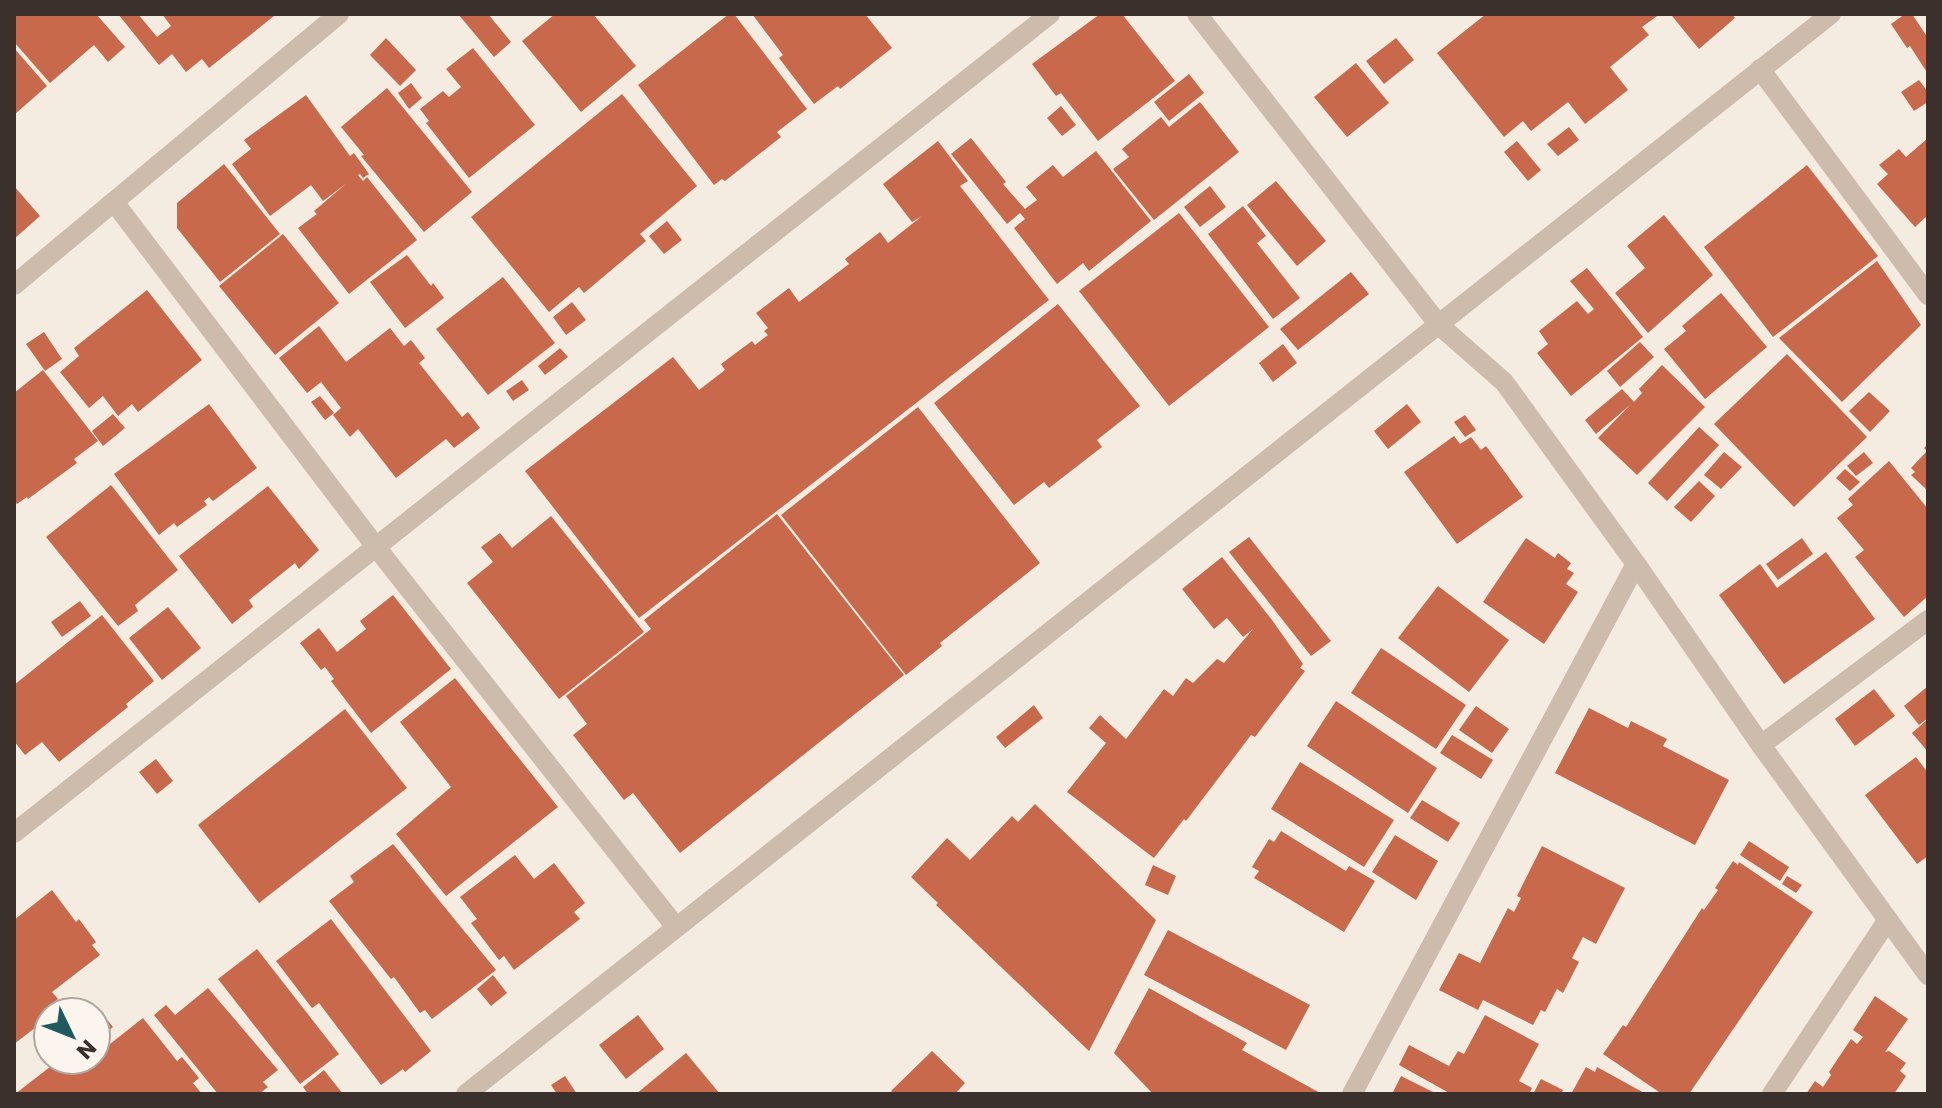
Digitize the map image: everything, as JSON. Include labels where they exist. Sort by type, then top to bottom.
[{"type":"street","points":[[14,285],[339,14]]},
{"type":"street","points":[[14,833],[1050,14]]},
{"type":"street","points":[[1197,14],[1439,325],[1504,382],[1928,975]]},
{"type":"street","points":[[466,1094],[1831,14]]},
{"type":"street","points":[[1760,69],[1928,295]]},
{"type":"street","points":[[114,202],[376,547],[676,927]]},
{"type":"street","points":[[1352,1094],[1636,564]]},
{"type":"street","points":[[1761,745],[1928,620]]},
{"type":"street","points":[[1772,1094],[1887,921]]},
{"type":"building","points":[[14,14],[96,14],[125,47],[108,62],[94,45],[50,83],[14,42]]},
{"type":"building","points":[[118,14],[138,14],[157,37],[171,26],[162,14],[274,16],[209,68],[202,59],[186,72],[172,54],[159,65]]},
{"type":"building","points":[[458,14],[488,14],[511,42],[494,57]]},
{"type":"building","points":[[555,14],[593,14],[636,66],[581,112],[522,41]]},
{"type":"building","points":[[729,14],[734,14],[807,109],[777,132],[781,137],[725,181],[722,179],[714,185],[638,85]]},
{"type":"building","points":[[752,14],[865,14],[892,48],[840,89],[838,86],[814,104],[779,58],[783,55]]},
{"type":"building","points":[[1100,14],[1122,14],[1175,81],[1098,141],[1061,93],[1056,96],[1032,64]]},
{"type":"building","points":[[1486,14],[1660,14],[1642,27],[1649,35],[1610,67],[1628,90],[1585,124],[1568,102],[1531,131],[1523,121],[1504,137],[1437,53]]},
{"type":"building","points":[[1732,14],[1735,18],[1699,49],[1672,16]]},
{"type":"building","points":[[1905,14],[1912,14],[1928,34],[1928,74],[1891,24]]},
{"type":"building","points":[[386,38],[416,70],[400,86],[370,55]]},
{"type":"building","points":[[1396,38],[1414,60],[1384,84],[1366,61]]},
{"type":"building","points":[[14,48],[47,86],[14,115]]},
{"type":"building","points":[[473,48],[535,125],[469,178],[426,123],[429,121],[420,109],[443,91],[449,97],[461,87],[446,69]]},
{"type":"building","points":[[1356,63],[1389,103],[1347,137],[1314,97]]},
{"type":"building","points":[[1189,74],[1204,93],[1169,121],[1154,102]]},
{"type":"building","points":[[1919,80],[1928,92],[1928,102],[1914,111],[1901,92]]},
{"type":"building","points":[[411,83],[422,98],[409,109],[398,93]]},
{"type":"building","points":[[387,88],[472,192],[424,232],[341,127]]},
{"type":"building","points":[[622,94],[697,186],[640,234],[646,241],[584,293],[579,287],[549,312],[471,217]]},
{"type":"building","points":[[306,95],[350,156],[354,153],[369,174],[363,178],[358,175],[363,181],[367,177],[417,240],[349,294],[298,228],[317,214],[314,211],[347,183],[323,201],[311,185],[270,216],[232,164],[251,149],[244,140]]},
{"type":"building","points":[[1200,102],[1239,152],[1154,220],[1113,169],[1129,157],[1122,149],[1161,117],[1169,127]]},
{"type":"building","points":[[1061,106],[1076,125],[1062,136],[1047,118]]},
{"type":"building","points":[[1569,127],[1579,140],[1558,156],[1547,144]]},
{"type":"building","points":[[971,138],[1025,209],[1037,200],[1026,187],[1053,165],[1063,177],[1096,151],[1151,221],[1089,271],[1083,263],[1057,284],[1014,228],[1025,219],[1020,213],[1007,224],[951,154]]},
{"type":"building","points":[[1928,138],[1928,215],[1915,227],[1877,184],[1888,174],[1879,165],[1899,149],[1906,157]]},
{"type":"building","points":[[938,141],[968,181],[960,186],[1049,300],[639,618],[525,471],[673,357],[699,390],[725,370],[721,364],[752,341],[755,345],[768,335],[764,331],[768,328],[756,313],[789,288],[799,302],[849,264],[845,259],[880,232],[888,243],[922,216],[912,222],[883,184]]},
{"type":"building","points":[[1517,141],[1541,170],[1528,181],[1504,152]]},
{"type":"building","points":[[224,164],[280,234],[220,282],[177,228],[177,203]]},
{"type":"building","points":[[1807,165],[1878,256],[1773,337],[1704,247]]},
{"type":"building","points":[[1276,181],[1326,241],[1297,266],[1247,205]]},
{"type":"building","points":[[14,186],[40,216],[14,239]]},
{"type":"building","points":[[1210,186],[1226,207],[1200,227],[1184,207]]},
{"type":"building","points":[[1243,206],[1266,236],[1257,243],[1300,298],[1273,319],[1208,234]]},
{"type":"building","points":[[1179,213],[1269,327],[1169,406],[1079,291]]},
{"type":"building","points":[[1664,215],[1713,275],[1648,333],[1615,293],[1645,268],[1627,246]]},
{"type":"building","points":[[667,221],[682,240],[664,254],[649,236]]},
{"type":"building","points":[[283,234],[339,303],[275,355],[219,286]]},
{"type":"building","points":[[407,255],[444,298],[405,328],[370,282]]},
{"type":"building","points":[[1877,261],[1921,325],[1842,402],[1779,338]]},
{"type":"building","points":[[1587,268],[1643,337],[1571,396],[1537,353],[1548,344],[1539,331],[1577,301],[1588,314],[1594,309],[1570,281]]},
{"type":"building","points":[[1351,272],[1369,294],[1298,350],[1280,329]]},
{"type":"building","points":[[503,277],[555,343],[488,395],[436,329]]},
{"type":"building","points":[[147,290],[202,360],[138,412],[132,404],[118,416],[103,396],[89,408],[60,372],[79,356],[74,348]]},
{"type":"building","points":[[1721,293],[1767,347],[1705,399],[1664,349],[1686,331],[1682,326]]},
{"type":"building","points":[[572,302],[586,320],[566,335],[553,317]]},
{"type":"building","points":[[1058,304],[1140,406],[1097,440],[1102,447],[1049,488],[1044,482],[1014,505],[934,403]]},
{"type":"building","points":[[319,326],[346,362],[390,328],[404,346],[411,340],[425,358],[419,363],[462,417],[468,412],[480,428],[454,448],[446,439],[396,478],[358,429],[350,437],[333,415],[341,408],[321,382],[307,393],[279,358]]},
{"type":"building","points":[[44,332],[62,359],[45,371],[26,344]]},
{"type":"building","points":[[1640,342],[1654,357],[1620,387],[1607,371]]},
{"type":"building","points":[[1283,344],[1297,363],[1273,382],[1259,363]]},
{"type":"building","points":[[560,348],[568,357],[545,375],[538,366]]},
{"type":"building","points":[[1787,354],[1867,437],[1794,507],[1714,424]]},
{"type":"building","points":[[1662,365],[1705,407],[1637,475],[1598,438],[1630,405],[1596,434],[1585,420],[1622,389],[1634,402],[1642,393],[1639,389]]},
{"type":"building","points":[[43,370],[98,441],[74,459],[77,463],[17,504],[14,501],[14,393]]},
{"type":"building","points":[[522,380],[529,390],[513,401],[506,391]]},
{"type":"building","points":[[1869,392],[1890,411],[1870,432],[1849,411]]},
{"type":"building","points":[[320,396],[334,413],[325,420],[311,402]]},
{"type":"building","points":[[209,404],[257,468],[213,501],[209,497],[204,501],[207,505],[177,527],[174,523],[159,535],[114,474]]},
{"type":"building","points":[[1407,404],[1421,422],[1388,449],[1374,431]]},
{"type":"building","points":[[918,407],[1040,563],[940,643],[942,646],[906,675],[781,515]]},
{"type":"building","points":[[113,414],[125,428],[103,446],[92,431]]},
{"type":"building","points":[[1465,415],[1476,430],[1465,437],[1454,422]]},
{"type":"building","points":[[1699,427],[1719,445],[1667,501],[1648,483]]},
{"type":"building","points":[[1454,436],[1460,444],[1471,437],[1481,450],[1486,446],[1523,497],[1457,544],[1404,472]]},
{"type":"building","points":[[1928,444],[1928,491],[1911,475],[1915,472],[1911,468],[1927,451],[1924,448]]},
{"type":"building","points":[[1724,452],[1742,467],[1721,489],[1704,475]]},
{"type":"building","points":[[1864,452],[1873,463],[1856,476],[1847,466]]},
{"type":"building","points":[[1889,461],[1928,509],[1928,596],[1904,617],[1855,557],[1864,550],[1837,518],[1853,505],[1848,499]]},
{"type":"building","points":[[1845,469],[1860,482],[1850,491],[1836,478]]},
{"type":"building","points":[[1699,481],[1715,496],[1691,522],[1674,507]]},
{"type":"building","points":[[111,485],[178,570],[135,605],[138,611],[118,626],[46,537]]},
{"type":"building","points":[[268,486],[319,550],[299,569],[295,563],[249,600],[253,607],[232,624],[179,556]]},
{"type":"building","points":[[777,514],[904,675],[680,853],[633,793],[624,800],[573,735],[587,724],[566,696],[651,629],[644,620]]},
{"type":"building","points":[[551,516],[644,632],[559,699],[467,583],[493,562],[481,547],[500,533],[512,548]]},
{"type":"building","points":[[1249,537],[1331,641],[1311,656],[1229,552]]},
{"type":"building","points":[[1526,538],[1555,558],[1558,553],[1571,563],[1567,569],[1574,573],[1566,584],[1578,592],[1544,644],[1483,602]]},
{"type":"building","points":[[1802,538],[1813,554],[1778,580],[1766,564]]},
{"type":"building","points":[[1826,552],[1875,619],[1784,684],[1719,595],[1760,564],[1777,588]]},
{"type":"building","points":[[1222,557],[1272,620],[1303,664],[1300,668],[1305,671],[1255,737],[1251,735],[1154,858],[1067,792],[1106,743],[1089,728],[1100,715],[1126,739],[1164,689],[1173,696],[1186,678],[1193,683],[1217,659],[1224,663],[1253,629],[1243,637],[1227,618],[1214,629],[1182,589]]},
{"type":"building","points":[[1438,586],[1509,640],[1469,692],[1398,638]]},
{"type":"building","points":[[393,595],[451,669],[371,733],[331,681],[334,679],[325,667],[321,670],[300,643],[319,628],[337,652],[366,629],[360,621]]},
{"type":"building","points":[[80,601],[91,616],[62,637],[51,622]]},
{"type":"building","points":[[168,607],[201,648],[162,680],[129,638]]},
{"type":"building","points":[[102,615],[154,681],[126,704],[128,707],[59,762],[42,742],[25,755],[14,741],[14,685]]},
{"type":"building","points":[[1381,648],[1466,705],[1436,749],[1351,693]]},
{"type":"building","points":[[455,678],[558,807],[446,896],[396,834],[451,787],[400,722]]},
{"type":"building","points":[[1928,686],[1928,718],[1919,725],[1904,706]]},
{"type":"building","points":[[1874,689],[1895,716],[1855,746],[1835,719]]},
{"type":"building","points":[[1336,701],[1437,768],[1408,813],[1307,746]]},
{"type":"building","points":[[1034,705],[1043,718],[1005,748],[996,737]]},
{"type":"building","points":[[1476,706],[1509,729],[1492,753],[1459,730]]},
{"type":"building","points":[[1589,708],[1628,728],[1631,721],[1667,739],[1663,746],[1729,780],[1695,845],[1555,773]]},
{"type":"building","points":[[345,709],[407,788],[259,903],[198,825]]},
{"type":"building","points":[[1928,719],[1928,752],[1912,733]]},
{"type":"building","points":[[1452,735],[1493,760],[1481,779],[1440,753]]},
{"type":"building","points":[[1916,757],[1928,773],[1928,856],[1917,864],[1865,795]]},
{"type":"building","points":[[156,759],[173,781],[157,794],[139,772]]},
{"type":"building","points":[[1300,762],[1394,820],[1364,867],[1271,809]]},
{"type":"building","points":[[1422,800],[1460,823],[1448,842],[1410,818]]},
{"type":"building","points":[[1035,804],[1156,920],[1089,1051],[936,905],[938,903],[911,877],[947,838],[970,860],[1012,816],[1018,822]]},
{"type":"building","points":[[1281,831],[1346,871],[1349,866],[1375,881],[1344,932],[1254,878],[1259,871],[1252,867],[1269,839],[1274,842]]},
{"type":"building","points":[[1395,835],[1438,861],[1416,900],[1372,872]]},
{"type":"building","points":[[1749,841],[1789,867],[1780,881],[1740,855]]},
{"type":"building","points":[[393,844],[496,970],[432,1019],[425,1010],[420,1013],[394,977],[391,979],[329,901],[354,882],[350,876]]},
{"type":"building","points":[[1542,846],[1625,888],[1596,944],[1583,937],[1572,958],[1579,962],[1563,993],[1557,989],[1545,1012],[1541,1010],[1533,1025],[1483,1000],[1478,1010],[1439,990],[1459,953],[1480,963],[1508,908],[1514,912],[1521,898],[1517,896]]},
{"type":"building","points":[[515,855],[534,879],[554,863],[585,903],[574,912],[580,919],[514,970],[504,956],[499,960],[471,923],[477,919],[460,897]]},
{"type":"building","points":[[1733,861],[1813,912],[1689,1094],[1662,1094],[1603,1054],[1623,1025],[1626,1027],[1702,908],[1704,910],[1718,890],[1715,888]]},
{"type":"building","points":[[1153,865],[1176,876],[1168,895],[1145,885]]},
{"type":"building","points":[[1787,876],[1802,885],[1796,893],[1782,884]]},
{"type":"building","points":[[52,890],[96,942],[92,945],[100,955],[52,992],[55,996],[32,996],[32,1030],[14,1044],[14,920]]},
{"type":"building","points":[[331,919],[431,1051],[405,1072],[403,1069],[381,1085],[319,1003],[312,1008],[276,961]]},
{"type":"building","points":[[1168,930],[1310,1005],[1286,1050],[1144,975]]},
{"type":"building","points":[[257,949],[339,1054],[300,1084],[218,979]]},
{"type":"building","points":[[493,975],[507,993],[491,1006],[477,989]]},
{"type":"building","points":[[208,988],[278,1070],[263,1082],[268,1087],[259,1094],[218,1094],[154,1015],[166,1005],[175,1015]]},
{"type":"building","points":[[1149,988],[1247,1043],[1242,1050],[1322,1094],[1153,1094],[1114,1053]]},
{"type":"building","points":[[1875,996],[1908,1019],[1885,1052],[1889,1051],[1906,1063],[1900,1071],[1906,1076],[1894,1094],[1806,1094],[1815,1081],[1823,1087],[1851,1039],[1857,1044],[1863,1037],[1853,1030]]},
{"type":"building","points":[[638,1015],[664,1049],[626,1079],[599,1045]]},
{"type":"building","points":[[1485,1015],[1539,1044],[1519,1081],[1532,1088],[1529,1094],[1451,1094],[1399,1065],[1409,1045],[1449,1066],[1458,1051],[1464,1054]]},
{"type":"building","points":[[143,1018],[177,1061],[182,1057],[199,1078],[193,1083],[202,1094],[15,1094],[38,1076],[112,1076],[112,1042]]},
{"type":"building","points":[[932,1051],[965,1083],[955,1094],[894,1094],[891,1091]]},
{"type":"building","points":[[686,1053],[720,1094],[636,1094]]},
{"type":"building","points":[[1586,1067],[1595,1072],[1597,1067],[1646,1094],[1571,1094]]},
{"type":"building","points":[[324,1070],[343,1094],[308,1094],[303,1087]]},
{"type":"building","points":[[565,1076],[577,1094],[557,1094],[551,1085]]},
{"type":"building","points":[[1401,1076],[1437,1094],[1392,1094]]},
{"type":"building","points":[[1541,1079],[1563,1090],[1561,1094],[1533,1094]]}]
